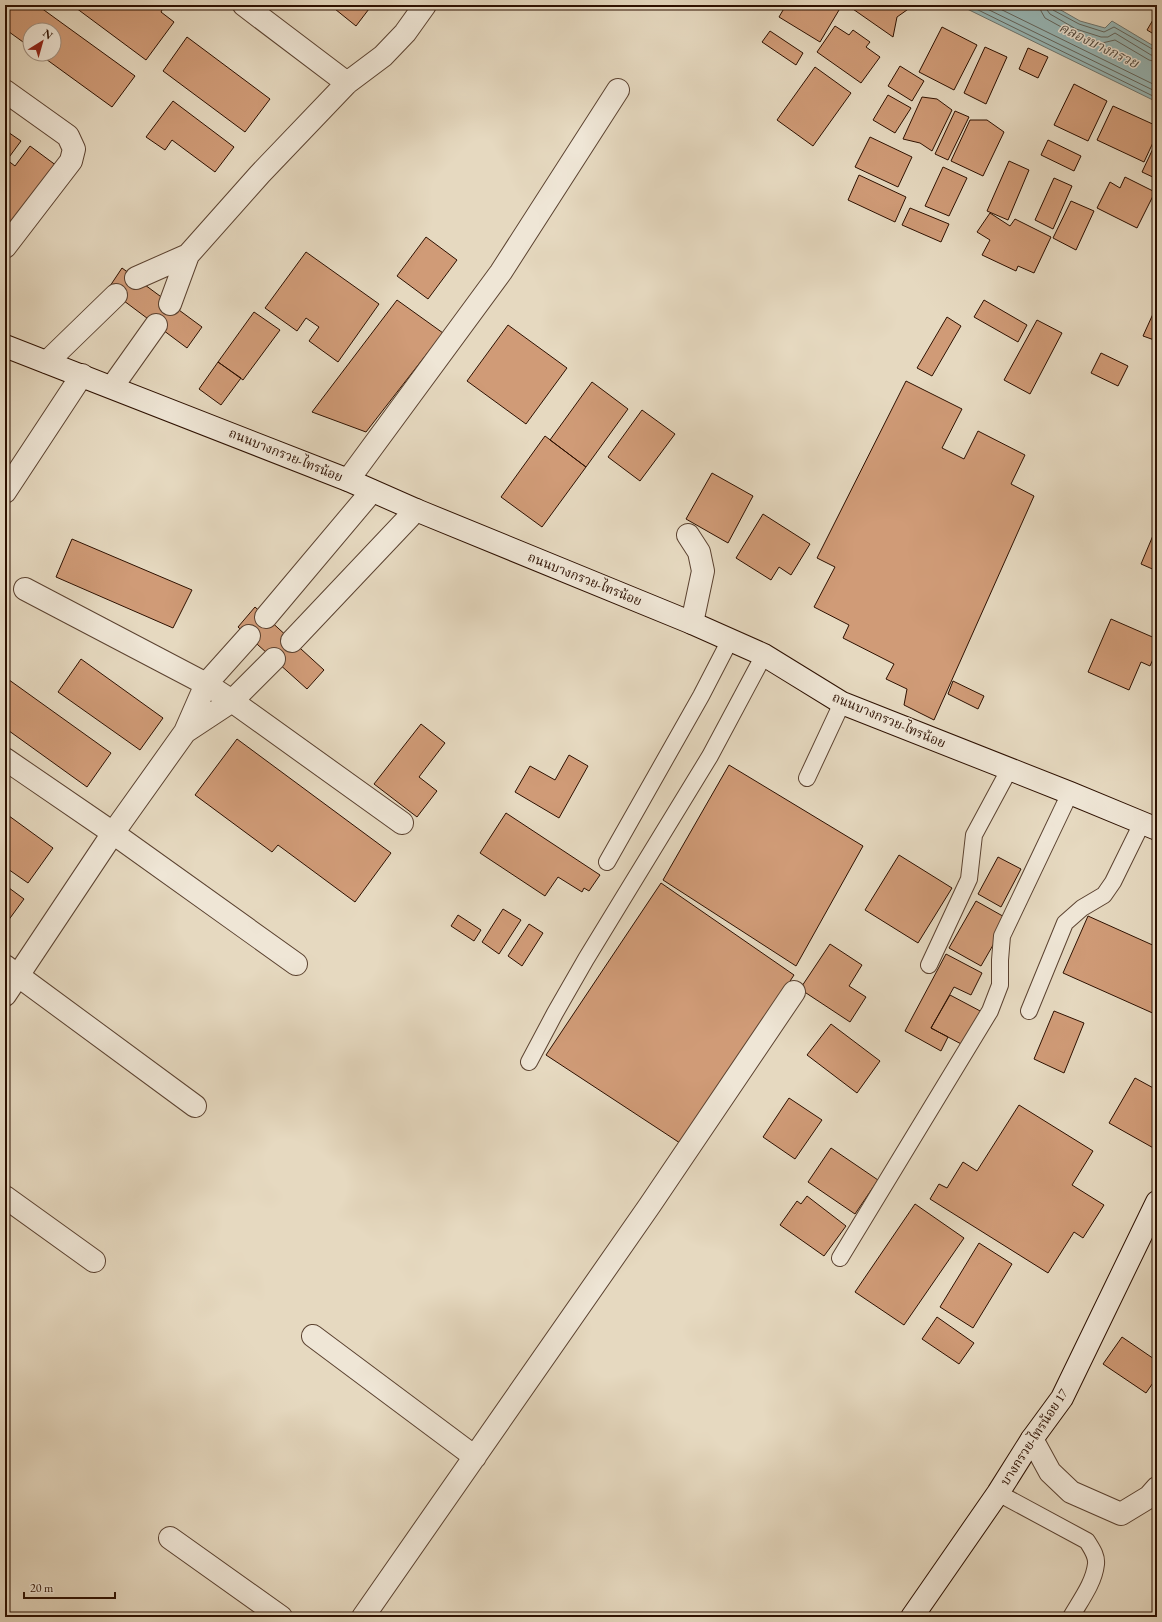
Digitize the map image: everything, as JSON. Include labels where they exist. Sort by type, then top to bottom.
[{"type":"street","points":[[244,5],[347,83]]},
{"type":"street","points":[[170,304],[188,255],[260,174],[347,83],[382,56],[405,33],[425,5]]},
{"type":"street","points":[[348,480],[501,272],[618,90]]},
{"type":"street","points":[[5,91],[68,136],[74,149],[71,161],[5,247]]},
{"type":"street","points":[[136,278],[188,255]]},
{"type":"street","points":[[47,362],[116,295]]},
{"type":"street","points":[[112,387],[156,325]]},
{"type":"street","name":"ถนนบางกรวย-ไทรน้อย","points":[[5,346],[348,480],[416,510],[692,623],[764,655],[842,703],[1070,793],[1149,826]]},
{"type":"street","points":[[5,492],[82,375]]},
{"type":"street","points":[[266,616],[372,491]]},
{"type":"street","points":[[292,641],[416,510]]},
{"type":"street","points":[[688,535],[700,552],[703,571],[692,623]]},
{"type":"street","points":[[24,589],[206,684],[402,823]]},
{"type":"street","points":[[5,996],[12,970],[185,732],[206,684],[249,636]]},
{"type":"street","points":[[185,732],[232,701],[274,659]]},
{"type":"street","points":[[5,759],[113,833],[296,964]]},
{"type":"street","points":[[12,970],[195,1106]]},
{"type":"street","points":[[363,1617],[650,1205],[794,992]]},
{"type":"street","points":[[5,1198],[94,1261]]},
{"type":"street","name":"บางกรวย-ไทรน้อย 17","points":[[912,1617],[998,1493],[1032,1439],[1062,1398],[1157,1202]]},
{"type":"street","points":[[313,1336],[475,1457]]},
{"type":"street","points":[[1032,1439],[1050,1472],[1071,1492],[1121,1514],[1149,1497],[1157,1488]]},
{"type":"street","points":[[170,1538],[281,1617]]},
{"type":"lane","points":[[607,862],[701,696],[730,640]]},
{"type":"lane","points":[[529,1062],[586,959],[710,756],[764,655]]},
{"type":"lane","points":[[807,778],[842,703]]},
{"type":"lane","points":[[928,965],[969,880],[974,835],[1009,770]]},
{"type":"lane","points":[[840,1258],[990,1010],[1000,985],[1002,936],[1070,793]]},
{"type":"lane","points":[[1029,1011],[1065,923],[1082,908],[1104,895],[1149,826]]},
{"type":"lane","points":[[998,1493],[1087,1541],[1094,1552],[1096,1563],[1090,1582],[1071,1617]]},
{"type":"water","name":"คลองบางกรวย","points":[[959,5],[1052,5],[1080,21],[1105,28],[1112,21],[1157,48],[1157,102]]},
{"type":"building","points":[[5,5],[37,5],[60,22],[22,22],[22,41],[5,29]]},
{"type":"building","points":[[72,5],[159,5],[163,8],[161,12],[174,22],[146,60]]},
{"type":"building","points":[[330,5],[372,5],[356,26]]},
{"type":"building","points":[[786,5],[842,5],[820,42],[779,17]]},
{"type":"building","points":[[851,5],[914,5],[897,17],[893,37],[850,7]]},
{"type":"building","points":[[1157,13],[1157,36],[1147,30]]},
{"type":"building","points":[[62,23],[135,76],[112,107],[50,62],[62,62]]},
{"type":"building","points":[[835,26],[849,35],[853,30],[870,42],[866,47],[880,57],[861,83],[817,52]]},
{"type":"building","points":[[942,27],[977,45],[954,90],[919,72]]},
{"type":"building","points":[[770,31],[803,53],[796,65],[762,42]]},
{"type":"building","points":[[187,37],[270,99],[245,132],[163,71]]},
{"type":"building","points":[[985,47],[1007,57],[986,104],[964,93]]},
{"type":"building","points":[[1028,48],[1048,57],[1038,78],[1019,69]]},
{"type":"building","points":[[900,66],[924,81],[912,101],[888,86]]},
{"type":"building","points":[[815,67],[851,93],[813,146],[777,120]]},
{"type":"building","points":[[1074,84],[1107,101],[1088,141],[1054,125]]},
{"type":"building","points":[[888,95],[911,108],[895,133],[873,120]]},
{"type":"building","points":[[922,97],[937,99],[952,110],[932,151],[920,143],[903,139]]},
{"type":"building","points":[[173,101],[234,147],[215,172],[172,140],[165,150],[146,137]]},
{"type":"building","points":[[1113,106],[1157,126],[1157,134],[1144,162],[1097,140]]},
{"type":"building","points":[[955,111],[969,117],[948,160],[935,154]]},
{"type":"building","points":[[970,120],[987,120],[1004,132],[983,176],[951,161]]},
{"type":"building","points":[[5,130],[21,141],[7,160],[15,166],[30,146],[57,166],[14,226],[5,219]]},
{"type":"building","points":[[870,137],[912,157],[898,187],[855,167]]},
{"type":"building","points":[[1048,140],[1081,156],[1074,171],[1041,155]]},
{"type":"building","points":[[1157,140],[1157,179],[1142,172]]},
{"type":"building","points":[[1009,161],[1029,170],[1008,220],[987,211]]},
{"type":"building","points":[[943,167],[967,178],[949,216],[925,206]]},
{"type":"building","points":[[859,175],[906,197],[895,222],[848,200]]},
{"type":"building","points":[[1125,177],[1155,192],[1137,228],[1097,208],[1110,182],[1120,188]]},
{"type":"building","points":[[1054,178],[1072,186],[1053,229],[1035,220]]},
{"type":"building","points":[[1071,201],[1094,211],[1076,250],[1053,238]]},
{"type":"building","points":[[910,208],[949,224],[941,242],[902,225]]},
{"type":"building","points":[[990,213],[1010,226],[1015,219],[1051,237],[1034,273],[1018,266],[1016,271],[982,255],[990,240],[977,232]]},
{"type":"building","points":[[426,237],[457,260],[428,299],[397,276]]},
{"type":"building","points":[[306,252],[379,304],[338,362],[309,341],[319,327],[306,318],[297,331],[265,308]]},
{"type":"building","points":[[122,268],[202,327],[187,348],[108,289]]},
{"type":"building","points":[[397,300],[443,333],[366,432],[312,412]]},
{"type":"building","points":[[984,300],[1027,325],[1018,342],[974,317]]},
{"type":"building","points":[[1157,305],[1157,341],[1143,336]]},
{"type":"building","points":[[254,312],[280,330],[243,380],[218,362]]},
{"type":"building","points":[[947,317],[961,326],[932,376],[917,368]]},
{"type":"building","points":[[1037,320],[1062,333],[1030,394],[1004,380]]},
{"type":"building","points":[[508,325],[567,368],[526,424],[467,381]]},
{"type":"building","points":[[1101,353],[1128,366],[1118,386],[1091,373]]},
{"type":"building","points":[[218,362],[241,378],[221,405],[199,389]]},
{"type":"building","points":[[906,381],[962,409],[942,448],[964,459],[978,431],[1025,455],[1011,484],[1034,496],[934,720],[904,705],[907,689],[886,679],[894,664],[843,638],[849,625],[814,607],[835,567],[817,558]]},
{"type":"building","points":[[592,382],[628,409],[586,467],[550,440]]},
{"type":"building","points":[[642,410],[675,434],[640,481],[608,457]]},
{"type":"building","points":[[545,436],[586,467],[542,527],[501,497]]},
{"type":"building","points":[[712,473],[753,496],[728,543],[686,519]]},
{"type":"building","points":[[763,514],[810,544],[791,575],[779,567],[771,580],[736,558]]},
{"type":"building","points":[[1157,526],[1157,571],[1141,564]]},
{"type":"building","points":[[72,539],[192,590],[173,628],[56,577]]},
{"type":"building","points":[[255,607],[324,670],[307,689],[238,627]]},
{"type":"building","points":[[1111,619],[1157,639],[1157,650],[1150,666],[1141,662],[1129,690],[1088,672]]},
{"type":"building","points":[[81,659],[163,718],[140,750],[58,692]]},
{"type":"building","points":[[5,677],[111,753],[87,787],[5,728]]},
{"type":"building","points":[[953,681],[984,696],[978,709],[948,694]]},
{"type":"building","points":[[421,724],[445,743],[419,777],[437,791],[417,817],[374,784]]},
{"type":"building","points":[[237,739],[391,853],[355,902],[278,845],[272,852],[195,795]]},
{"type":"building","points":[[569,755],[588,766],[559,818],[515,792],[530,766],[555,780]]},
{"type":"building","points":[[729,765],[863,846],[796,966],[663,880]]},
{"type":"building","points":[[5,813],[53,848],[28,883],[5,867]]},
{"type":"building","points":[[506,813],[600,875],[589,891],[584,888],[582,892],[558,877],[545,896],[480,853]]},
{"type":"building","points":[[899,855],[952,888],[918,943],[865,910]]},
{"type":"building","points":[[998,857],[1021,869],[1001,907],[978,894]]},
{"type":"building","points":[[661,883],[794,975],[683,1145],[546,1055]]},
{"type":"building","points":[[5,885],[24,899],[5,925]]},
{"type":"building","points":[[976,901],[1008,919],[981,966],[949,948]]},
{"type":"building","points":[[503,909],[521,920],[499,954],[482,942]]},
{"type":"building","points":[[458,915],[481,930],[474,941],[451,926]]},
{"type":"building","points":[[1088,916],[1157,947],[1157,1015],[1063,973]]},
{"type":"building","points":[[529,924],[543,933],[522,966],[508,956]]},
{"type":"building","points":[[830,944],[862,965],[849,986],[866,997],[850,1022],[800,989]]},
{"type":"building","points":[[946,954],[982,973],[971,995],[954,987],[931,1028],[948,1037],[941,1051],[905,1031]]},
{"type":"building","points":[[950,995],[984,1013],[965,1046],[931,1028]]},
{"type":"building","points":[[1054,1011],[1084,1023],[1064,1073],[1034,1059]]},
{"type":"building","points":[[831,1024],[880,1061],[857,1093],[807,1055]]},
{"type":"building","points":[[1135,1078],[1157,1090],[1157,1150],[1109,1123]]},
{"type":"building","points":[[789,1098],[822,1120],[795,1159],[763,1137]]},
{"type":"building","points":[[1019,1105],[1093,1151],[1072,1185],[1104,1205],[1083,1238],[1074,1232],[1048,1273],[930,1199],[939,1184],[947,1188],[963,1162],[977,1171]]},
{"type":"building","points":[[831,1148],[878,1180],[855,1214],[808,1182]]},
{"type":"building","points":[[807,1196],[846,1226],[824,1256],[780,1225],[797,1201],[801,1204]]},
{"type":"building","points":[[915,1204],[964,1238],[904,1325],[855,1292]]},
{"type":"building","points":[[979,1243],[1012,1264],[973,1328],[940,1307]]},
{"type":"building","points":[[937,1317],[974,1343],[959,1364],[922,1339]]},
{"type":"building","points":[[1122,1337],[1157,1361],[1157,1377],[1146,1393],[1103,1364]]}]
